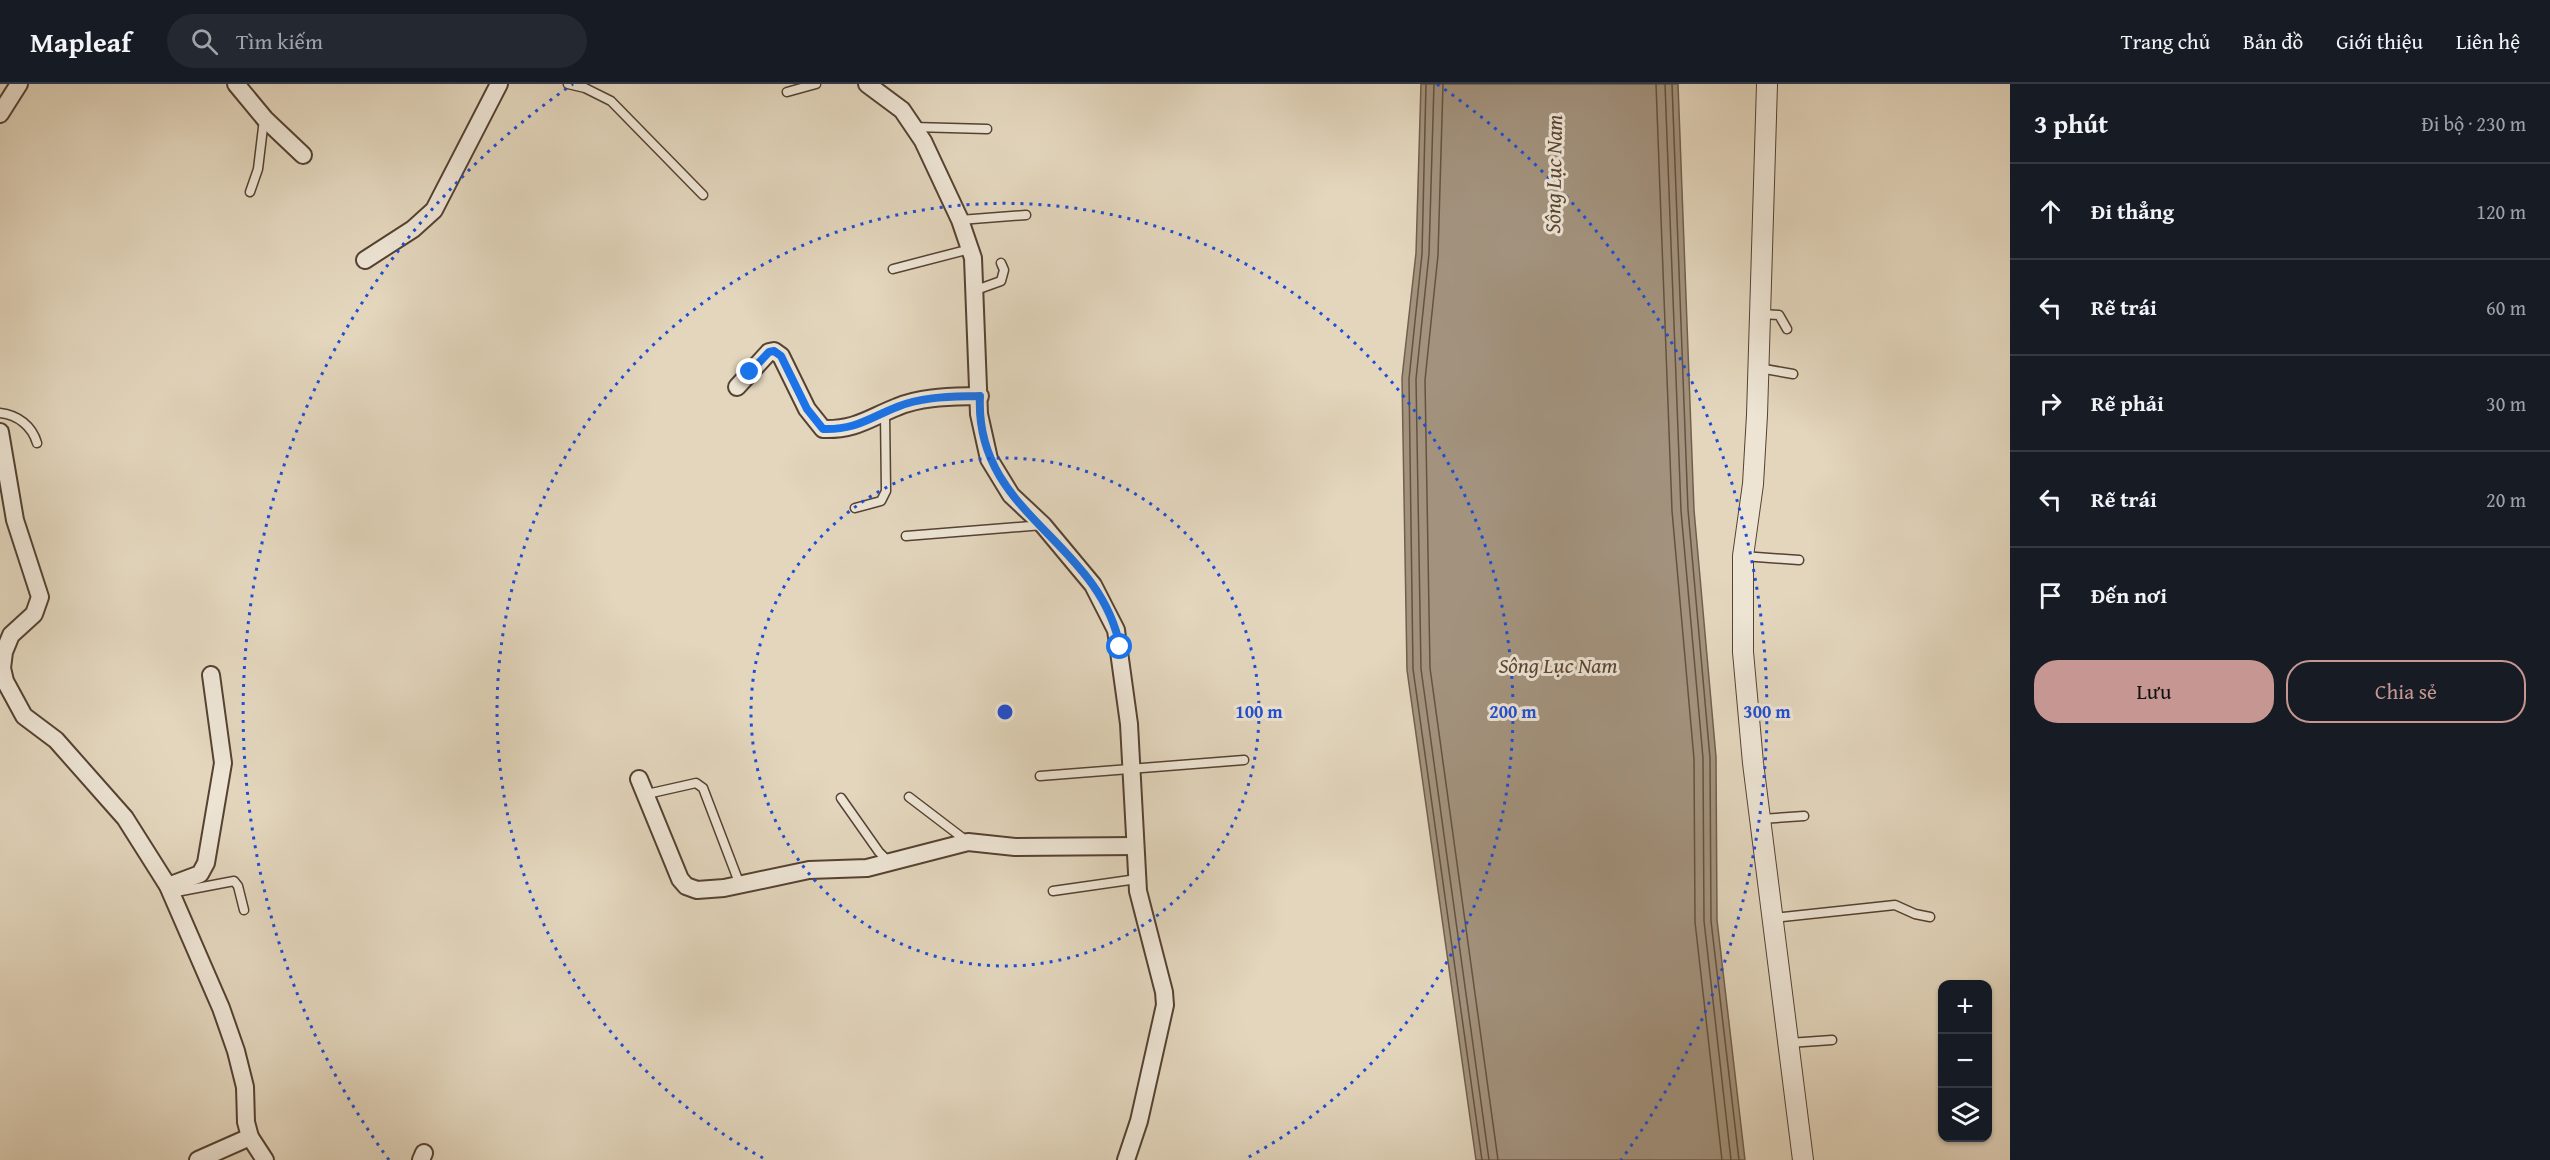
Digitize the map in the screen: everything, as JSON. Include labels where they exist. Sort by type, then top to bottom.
[{"type":"street","points":[[0,114],[18,84]]},
{"type":"street","points":[[236,84],[265,119],[303,155]]},
{"type":"street","points":[[365,260],[413,229],[434,210],[500,84]]},
{"type":"street","points":[[867,84],[902,111],[923,141],[960,220],[970,249],[976,290],[979,414],[989,459],[1011,495],[1043,525],[1093,585],[1116,630],[1129,724],[1137,879],[1164,992],[1165,1005],[1139,1121],[1125,1160]]},
{"type":"street","points":[[1767,84],[1753,484],[1743,556],[1743,652],[1760,819],[1803,1160]]},
{"type":"street","points":[[737,387],[769,352],[774,351],[781,356],[807,409],[823,429],[841,430],[865,424],[898,406],[927,398],[980,396]]},
{"type":"street","points":[[0,432],[15,520],[40,597],[34,614],[11,635],[4,652],[2,674],[24,716],[56,740],[83,767],[125,818],[170,889],[236,1051],[245,1087],[246,1122],[250,1137],[265,1160]]},
{"type":"street","points":[[170,889],[200,874],[206,863],[223,763],[211,675]]},
{"type":"street","points":[[643,786],[681,879],[686,886],[697,890],[740,885],[809,870],[867,868],[968,842],[1015,847],[1136,846]]},
{"type":"street","points":[[198,1160],[250,1137]]},
{"type":"lane","points":[[568,84],[585,88],[611,101],[703,195]]},
{"type":"lane","points":[[787,92],[816,84]]},
{"type":"lane","points":[[250,192],[258,169],[265,119]]},
{"type":"lane","points":[[913,127],[987,129]]},
{"type":"lane","points":[[960,220],[1026,215]]},
{"type":"lane","points":[[894,269],[970,249]]},
{"type":"lane","points":[[976,290],[1001,281],[1004,270],[1001,263]]},
{"type":"lane","points":[[1760,314],[1779,315],[1786,329]]},
{"type":"lane","points":[[1758,368],[1793,374]]},
{"type":"lane","points":[[0,413],[21,421],[33,431],[37,443]]},
{"type":"lane","points":[[855,508],[881,501],[886,491],[885,413]]},
{"type":"lane","points":[[906,536],[1043,525]]},
{"type":"lane","points":[[1743,556],[1799,560]]},
{"type":"lane","points":[[1040,776],[1131,771],[1244,760]]},
{"type":"lane","points":[[643,786],[696,783],[703,788],[740,885]]},
{"type":"lane","points":[[909,797],[968,842]]},
{"type":"lane","points":[[841,798],[879,852],[890,862]]},
{"type":"lane","points":[[1760,819],[1804,816]]},
{"type":"lane","points":[[1053,891],[1137,879]]},
{"type":"lane","points":[[170,889],[234,880],[238,886],[244,910]]},
{"type":"lane","points":[[1773,918],[1895,905],[1915,914],[1930,917]]},
{"type":"lane","points":[[1788,1043],[1832,1040]]},
{"type":"water","name":"Sông Lục Nam","points":[[1421,84],[1678,84],[1694,510],[1716,757],[1717,920],[1745,1160],[1476,1160],[1407,670],[1402,378],[1416,253]]},
{"type":"route","points":[[750,372],[769,352],[774,351],[781,356],[807,409],[823,429],[841,430],[865,424],[898,406],[927,398],[980,396],[979,414],[984,442],[989,459],[999,477],[1011,495],[1043,525],[1093,585],[1108,610],[1120,647]]}]
